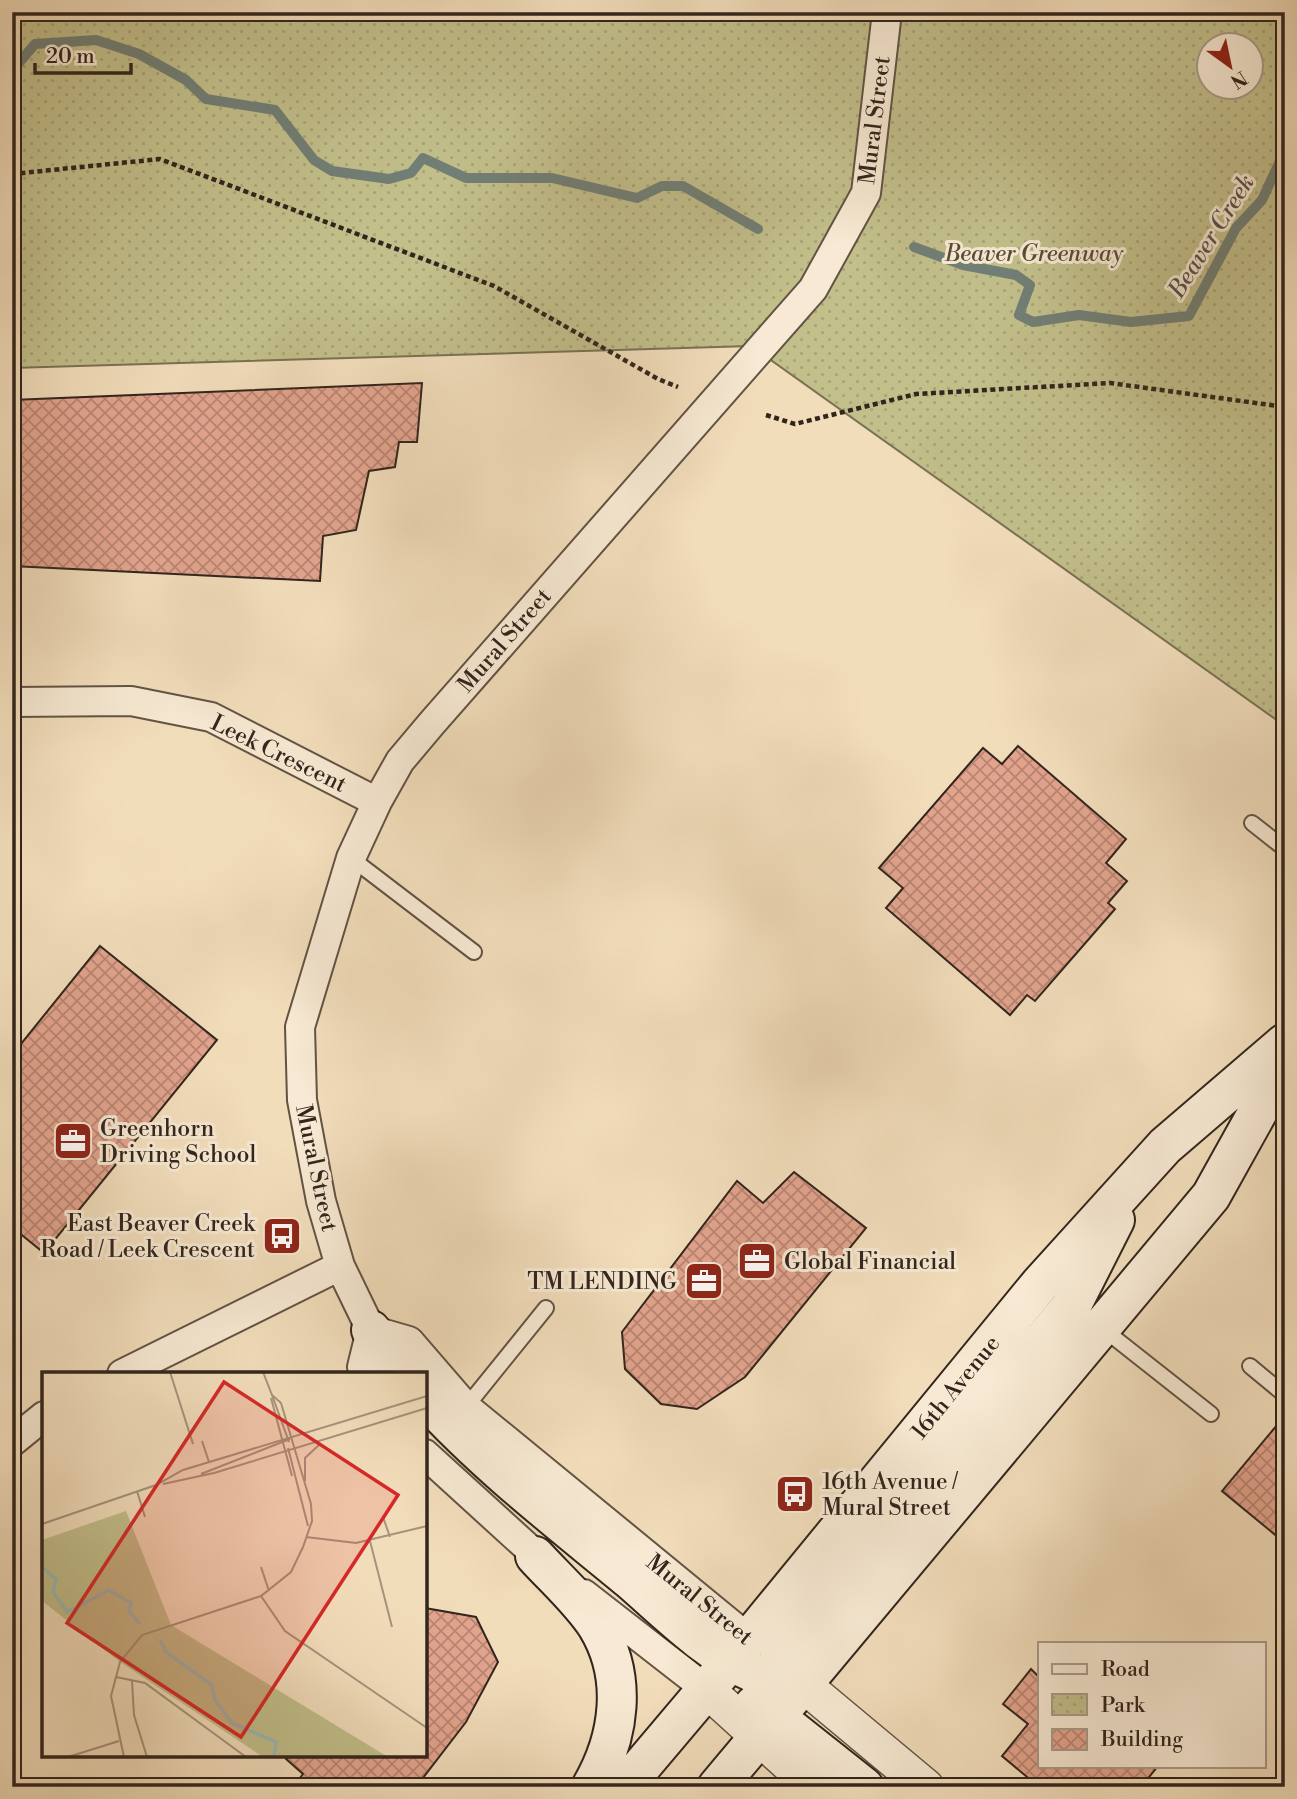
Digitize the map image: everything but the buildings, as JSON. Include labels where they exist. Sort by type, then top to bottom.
[{"type":"main road","name":"16th Avenue","points":[[624,1787],[1040,1284],[1165,1146],[1285,1043]]},
{"type":"main road","points":[[774,1698],[1101,1327],[1211,1196],[1285,1063]]},
{"type":"main road","points":[[717,1787],[774,1698],[1072,1305],[1136,1178]]},
{"type":"main road","points":[[370,1330],[402,1372]]},
{"type":"main road","points":[[427,1400],[509,1478],[728,1664],[774,1698],[864,1787]]},
{"type":"main road","points":[[535,1556],[596,1626],[615,1672],[616,1722],[610,1746],[591,1787]]},
{"type":"street","name":"Mural Street","points":[[728,1664],[466,1407],[408,1341],[370,1330],[340,1266],[321,1201],[302,1100],[300,1027],[351,858],[376,802],[400,761],[813,289],[866,192],[887,12]]},
{"type":"street","name":"Leek Crescent","points":[[12,702],[131,701],[211,717],[376,802]]},
{"type":"street","points":[[126,1372],[340,1266]]},
{"type":"street","points":[[366,1372],[362,1367],[370,1330]]},
{"type":"street","points":[[12,1442],[42,1418]]},
{"type":"street","name":"Mural Street","points":[[427,1457],[535,1556],[728,1664],[774,1698]]},
{"type":"street","points":[[774,1698],[814,1787]]},
{"type":"street","points":[[774,1698],[926,1787]]},
{"type":"lane","points":[[1252,823],[1285,849]]},
{"type":"lane","points":[[351,858],[474,952]]},
{"type":"lane","points":[[466,1407],[546,1308]]},
{"type":"lane","points":[[1101,1327],[1211,1414]]},
{"type":"lane","points":[[1250,1366],[1285,1395]]},
{"type":"path","points":[[12,174],[160,159],[494,286],[658,379],[678,387]]},
{"type":"path","points":[[766,415],[794,424],[916,394],[1110,383],[1285,407]]},
{"type":"green space","name":"Beaver Greenway","points":[[12,12],[1285,12],[1285,726],[751,346],[12,368]]},
{"type":"waterway","name":"Beaver Creek","points":[[12,71],[35,44],[96,40],[139,54],[186,80],[206,99],[275,110],[314,160],[332,171],[389,179],[411,173],[423,158],[466,178],[552,178],[637,198],[662,186],[683,186],[758,229]]},
{"type":"waterway","name":"Beaver Creek","points":[[914,247],[963,265],[1016,275],[1030,285],[1019,315],[1033,322],[1079,315],[1131,322],[1189,316],[1236,228],[1262,200],[1285,150]]},
{"type":"place","name":"Greenhorn Driving School","points":[[73,1141]]},
{"type":"place","name":"East Beaver Creek Road / Leek Crescent","points":[[282,1236]]},
{"type":"place","name":"Global Financial","points":[[757,1261]]},
{"type":"place","name":"TM LENDING","points":[[704,1281]]},
{"type":"place","name":"16th Avenue / Mural Street","points":[[795,1494]]}]
